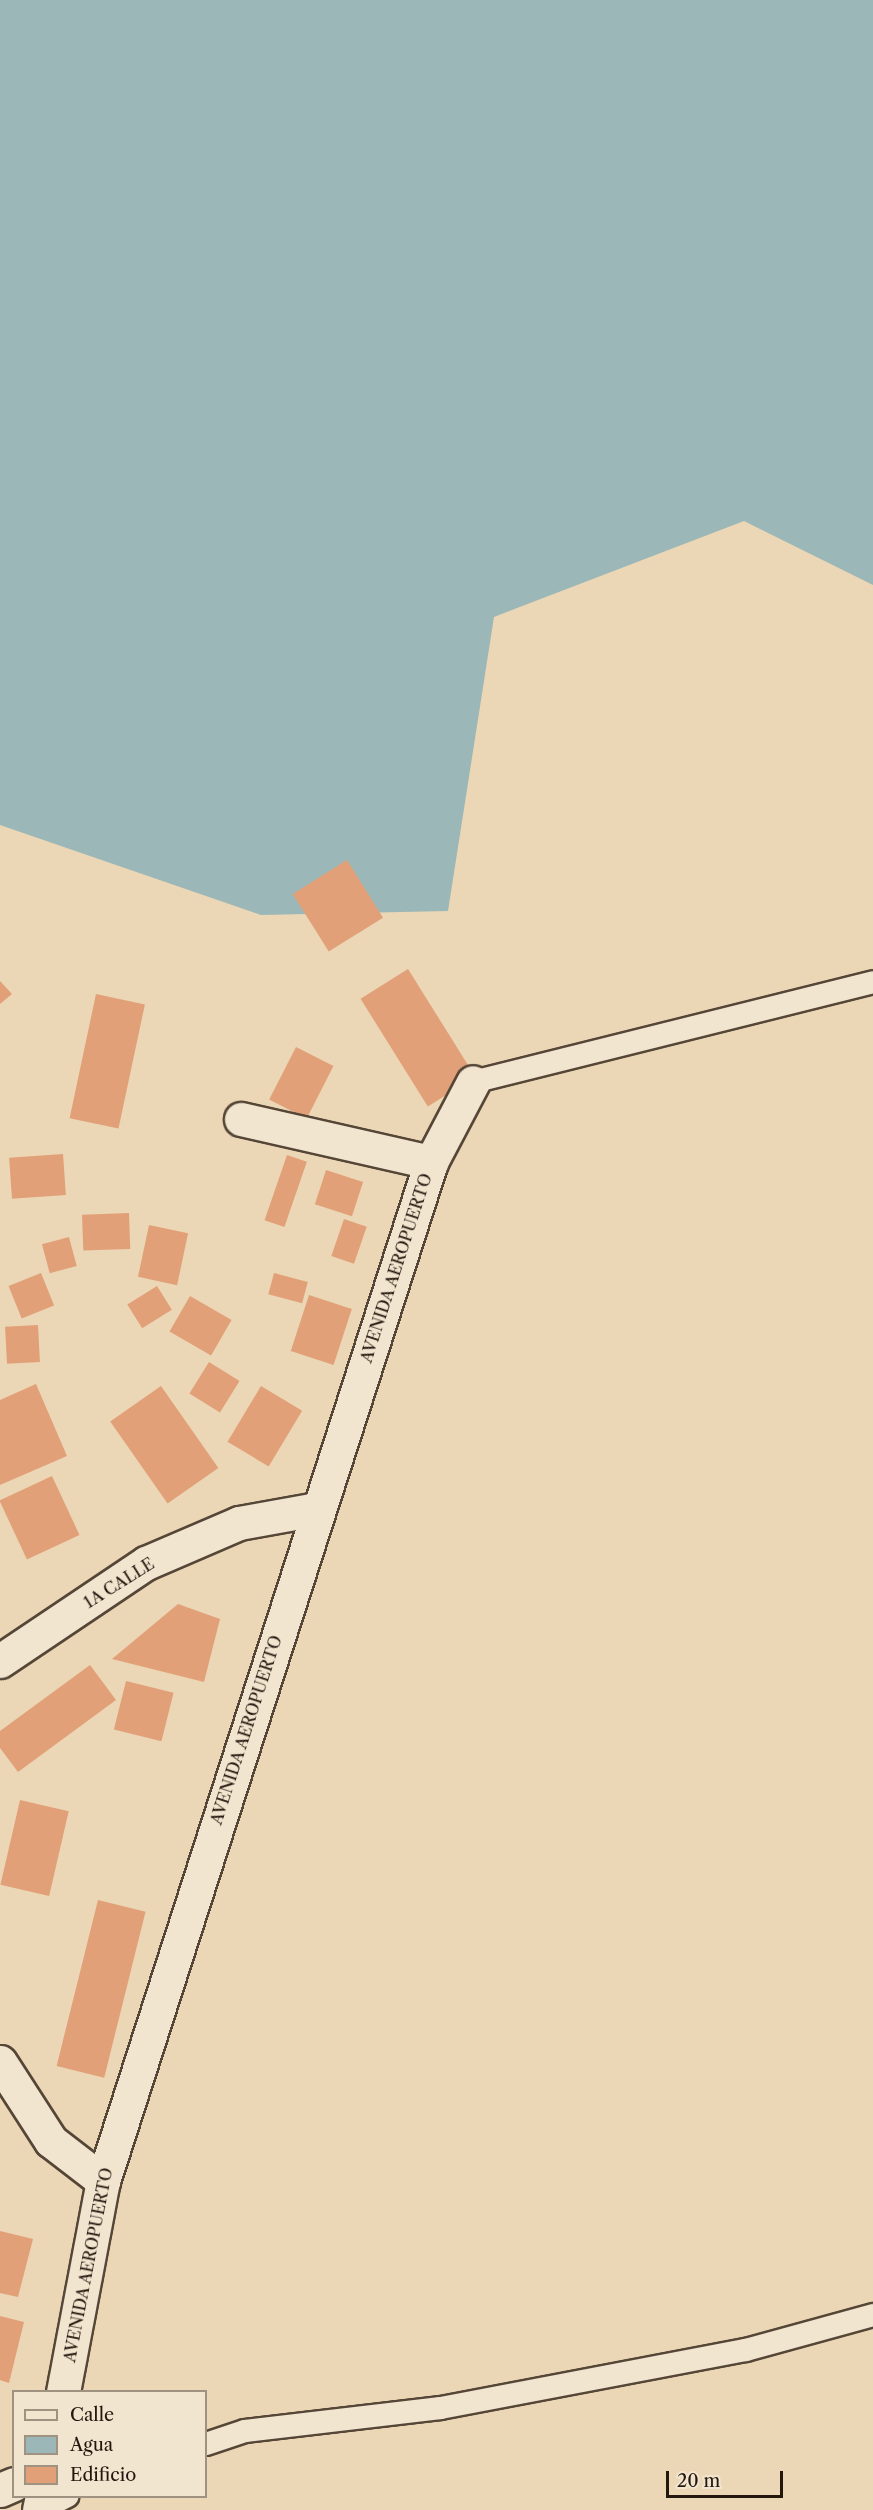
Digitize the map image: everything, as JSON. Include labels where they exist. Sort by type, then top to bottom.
[{"type":"street","name":"AVENIDA AEROPUERTO","points":[[63,2390],[103,2181],[317,1509],[431,1162],[473,1083]]},
{"type":"street","points":[[241,1119],[431,1162]]},
{"type":"street","name":"1A CALLE","points":[[0,1661],[146,1563],[238,1523],[317,1509]]},
{"type":"street","points":[[0,2062],[51,2141],[103,2181]]},
{"type":"lane","points":[[473,1083],[873,982]]},
{"type":"lane","points":[[207,2444],[245,2432],[441,2408],[723,2354],[873,2315]]},
{"type":"lane","points":[[39,2510],[64,2498]]},
{"type":"water","points":[[0,0],[873,0],[873,585],[744,521],[494,617],[448,911],[261,915],[0,825]]},
{"type":"building","points":[[347,860],[383,918],[329,952],[293,894]]},
{"type":"building","points":[[408,969],[475,1077],[428,1106],[361,999]]},
{"type":"building","points":[[0,981],[12,994],[0,1004]]},
{"type":"building","points":[[96,994],[145,1004],[119,1129],[70,1118]]},
{"type":"building","points":[[296,1047],[333,1066],[307,1119],[269,1100]]},
{"type":"building","points":[[63,1154],[66,1195],[12,1199],[9,1158]]},
{"type":"building","points":[[287,1155],[307,1162],[284,1227],[265,1220]]},
{"type":"building","points":[[326,1170],[363,1182],[352,1216],[315,1204]]},
{"type":"building","points":[[129,1213],[130,1249],[83,1251],[82,1215]]},
{"type":"building","points":[[344,1219],[367,1227],[354,1264],[331,1256]]},
{"type":"building","points":[[149,1225],[188,1233],[177,1285],[138,1277]]},
{"type":"building","points":[[69,1237],[77,1266],[50,1273],[42,1244]]},
{"type":"building","points":[[41,1273],[54,1305],[22,1319],[9,1286]]},
{"type":"building","points":[[274,1273],[308,1282],[302,1303],[268,1294]]},
{"type":"building","points":[[157,1286],[172,1310],[142,1328],[127,1305]]},
{"type":"building","points":[[309,1295],[352,1309],[334,1365],[291,1351]]},
{"type":"building","points":[[190,1296],[232,1320],[211,1356],[170,1332]]},
{"type":"building","points":[[38,1325],[40,1362],[7,1364],[5,1327]]},
{"type":"building","points":[[209,1362],[240,1381],[220,1412],[189,1393]]},
{"type":"building","points":[[36,1384],[67,1456],[0,1485],[0,1400]]},
{"type":"building","points":[[161,1386],[218,1468],[168,1503],[110,1422]]},
{"type":"building","points":[[261,1386],[302,1411],[269,1466],[228,1442]]},
{"type":"building","points":[[52,1476],[79,1535],[27,1559],[0,1500]]},
{"type":"building","points":[[178,1604],[220,1619],[204,1682],[112,1659]]},
{"type":"building","points":[[90,1665],[116,1700],[18,1772],[0,1748],[0,1731]]},
{"type":"building","points":[[126,1681],[174,1693],[161,1741],[114,1730]]},
{"type":"building","points":[[20,1800],[69,1811],[49,1896],[0,1885]]},
{"type":"building","points":[[98,1900],[146,1912],[104,2078],[57,2066]]},
{"type":"building","points":[[0,2231],[33,2239],[18,2297],[0,2293]]},
{"type":"building","points":[[0,2316],[24,2322],[9,2383],[0,2380]]}]
